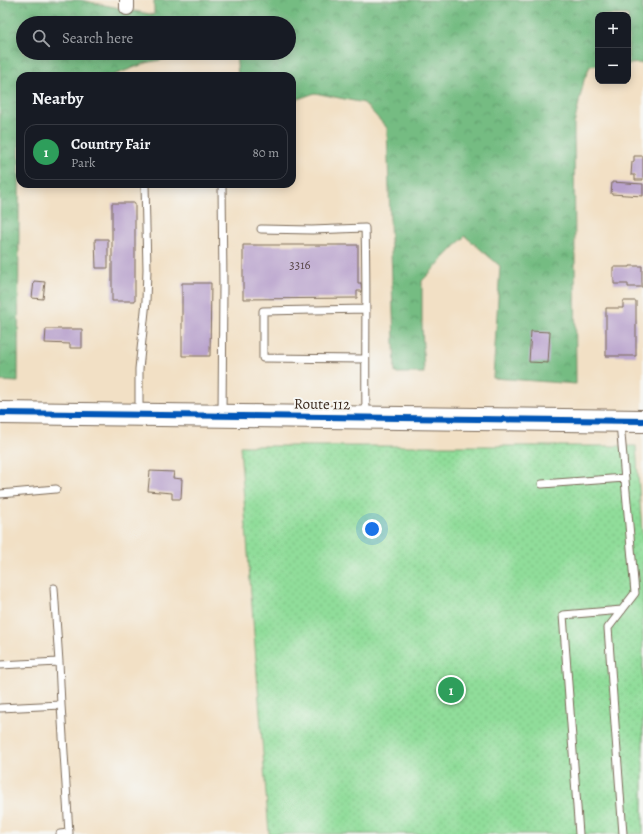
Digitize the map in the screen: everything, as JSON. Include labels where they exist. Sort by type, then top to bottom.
[{"type":"main road","name":"Route 112","points":[[0,413],[643,421]]},
{"type":"lane","points":[[138,415],[139,369],[146,301],[147,269],[145,188]]},
{"type":"lane","points":[[222,188],[222,416]]},
{"type":"lane","points":[[261,229],[312,230],[365,228],[366,417]]},
{"type":"lane","points":[[365,359],[263,358],[263,311],[366,309]]},
{"type":"lane","points":[[620,420],[635,593],[608,628],[623,834]]},
{"type":"lane","points":[[542,484],[625,478]]},
{"type":"lane","points":[[0,494],[56,489]]},
{"type":"lane","points":[[54,588],[69,834],[60,834]]},
{"type":"lane","points":[[579,834],[563,615],[622,610]]},
{"type":"lane","points":[[0,665],[59,662]]},
{"type":"lane","points":[[0,708],[61,705]]},
{"type":"green space","points":[[0,0],[80,0],[154,15],[154,0],[643,0],[643,63],[631,64],[631,12],[595,12],[595,65],[590,66],[584,80],[574,125],[576,384],[493,378],[500,266],[465,236],[422,281],[424,373],[395,373],[387,128],[364,103],[315,93],[296,100],[296,72],[238,72],[237,60],[296,60],[296,16],[16,16],[16,60],[161,60],[149,62],[122,72],[16,72],[16,188],[19,188],[18,382],[0,381]]},
{"type":"green space","points":[[240,446],[636,446],[643,546],[643,834],[269,834]]},
{"type":"building","points":[[634,156],[643,156],[643,180],[635,180],[635,175],[631,175]]},
{"type":"building","points":[[612,182],[643,184],[643,196],[611,194]]},
{"type":"building","points":[[112,203],[135,203],[135,301],[112,301]]},
{"type":"building","points":[[95,239],[108,239],[108,268],[96,268]]},
{"type":"building","points":[[243,245],[358,245],[358,283],[361,283],[362,291],[357,291],[357,298],[243,299]]},
{"type":"building","points":[[642,266],[642,287],[628,287],[628,284],[614,284],[613,267]]},
{"type":"building","points":[[34,281],[45,282],[43,299],[32,298]]},
{"type":"building","points":[[182,283],[211,283],[210,356],[182,356]]},
{"type":"building","points":[[623,301],[636,301],[636,356],[606,356],[606,308],[623,308]]},
{"type":"building","points":[[46,329],[82,329],[82,348],[70,348],[70,344],[45,343]]},
{"type":"building","points":[[531,331],[550,332],[548,363],[529,362]]},
{"type":"building","points":[[150,471],[174,472],[173,478],[182,479],[181,499],[172,499],[172,493],[148,491]]},
{"type":"cycle path","points":[[0,413],[643,421]]},
{"type":"place","name":"Country Fair","points":[[451,690]]}]
